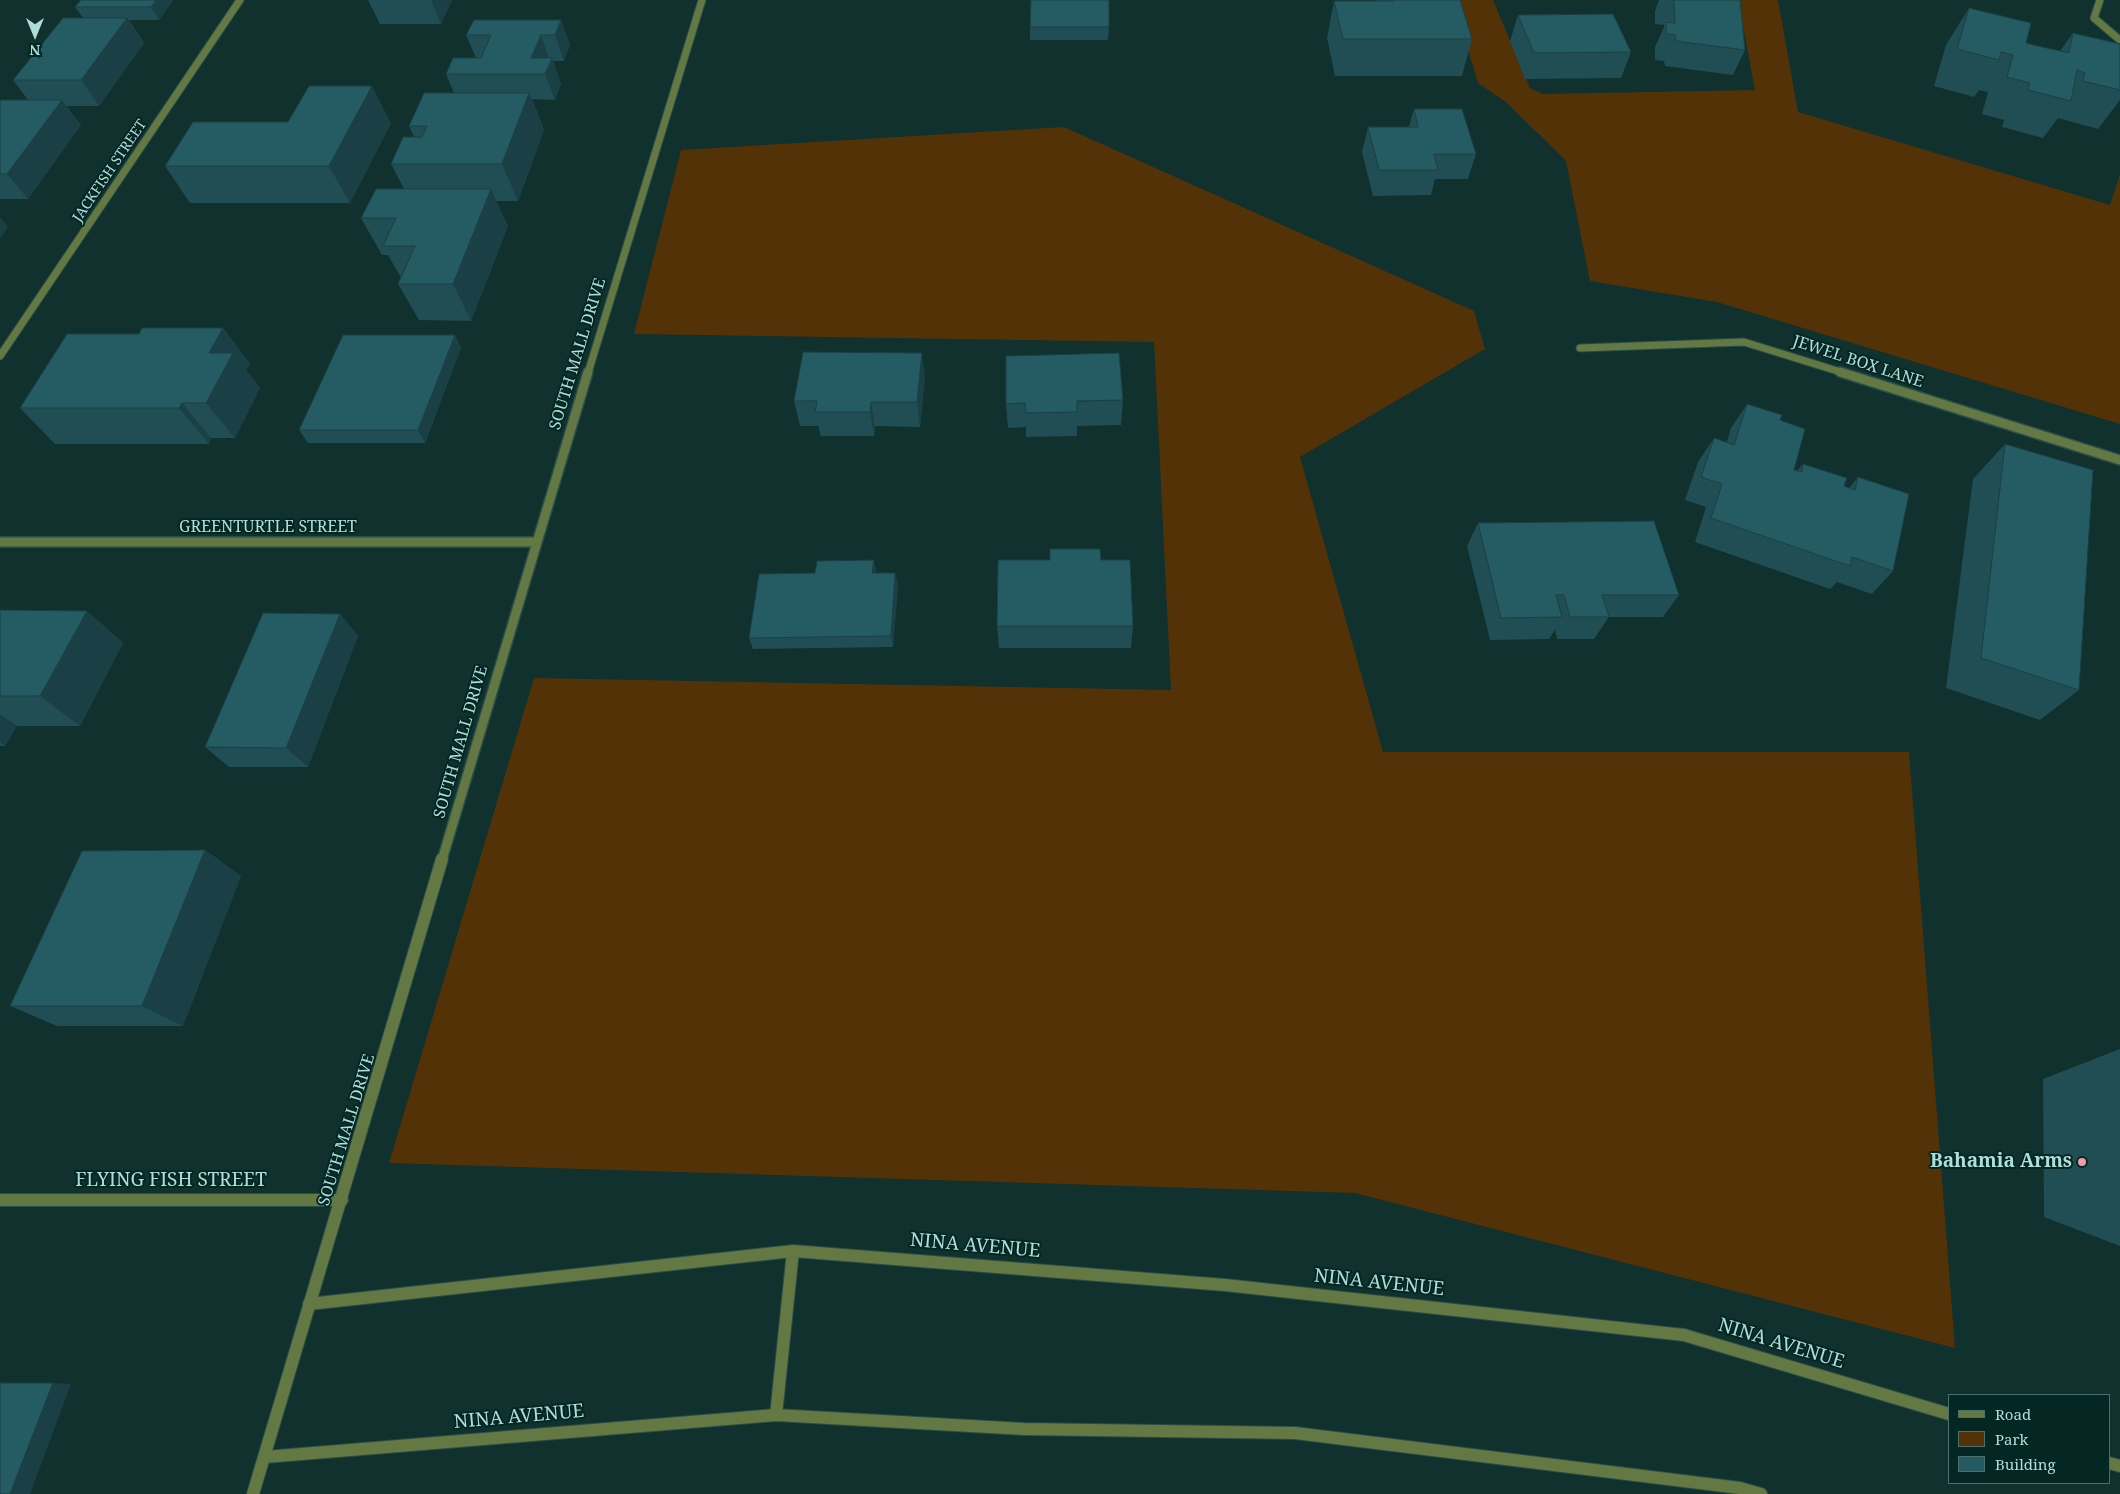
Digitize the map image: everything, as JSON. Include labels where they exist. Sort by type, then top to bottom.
[{"type":"street","name":"JACKFISH STREET","points":[[0,356],[240,0]]},
{"type":"street","name":"SOUTH MALL DRIVE","points":[[253,1494],[342,1200],[536,542],[702,0]]},
{"type":"street","points":[[2100,0],[2094,18],[2120,40]]},
{"type":"street","name":"JEWEL BOX LANE","points":[[1580,348],[1744,342],[2120,460]]},
{"type":"street","name":"GREENTURTLE STREET","points":[[0,542],[536,542]]},
{"type":"street","name":"FLYING FISH STREET","points":[[0,1200],[342,1200]]},
{"type":"street","points":[[776,1415],[793,1251]]},
{"type":"street","name":"NINA AVENUE","points":[[309,1304],[793,1251],[1224,1285],[1684,1335],[1948,1414]]},
{"type":"street","name":"NINA AVENUE","points":[[265,1457],[776,1415],[1024,1429],[1295,1433],[1740,1488],[1760,1494]]},
{"type":"green space","points":[[1453,0],[1493,0],[1530,88],[1542,94],[1755,90],[1738,0],[1778,0],[1798,112],[2110,205],[2120,174],[2120,424],[1717,302],[1590,281],[1566,161],[1506,102],[1478,83]]},
{"type":"green space","points":[[1064,127],[1474,311],[1485,349],[1300,457],[1383,752],[1909,752],[1955,1348],[1355,1193],[389,1163],[534,678],[1171,690],[1154,342],[634,334],[681,150]]},
{"type":"building","points":[[81,0],[156,0],[151,7],[75,7]]},
{"type":"building","points":[[1031,0],[1109,0],[1109,27],[1030,27]]},
{"type":"building","points":[[1460,0],[1472,39],[1343,39],[1334,1]]},
{"type":"building","points":[[1674,0],[1740,0],[1745,50],[1676,41],[1675,35],[1666,34],[1666,22],[1675,23]]},
{"type":"building","points":[[1969,8],[2031,23],[2026,43],[2038,46],[2069,53],[2073,33],[2120,44],[2120,90],[2083,81],[2085,73],[2077,70],[2071,101],[2028,90],[2030,83],[2007,77],[2013,55],[2001,52],[1999,60],[1957,49]]},
{"type":"building","points":[[1613,14],[1631,52],[1534,53],[1518,15]]},
{"type":"building","points":[[63,18],[127,18],[81,80],[13,80]]},
{"type":"building","points":[[474,20],[561,20],[555,35],[541,35],[531,58],[552,58],[545,74],[446,74],[453,58],[481,58],[491,35],[466,35]]},
{"type":"building","points":[[309,86],[372,86],[329,166],[165,166],[193,122],[288,122]]},
{"type":"building","points":[[424,93],[529,93],[502,164],[391,164],[403,137],[422,137],[427,126],[409,126]]},
{"type":"building","points":[[0,100],[62,100],[7,174],[0,174]]},
{"type":"building","points":[[1414,109],[1462,109],[1476,154],[1434,154],[1438,170],[1379,170],[1368,127],[1418,127]]},
{"type":"building","points":[[376,189],[491,189],[453,284],[398,284],[415,246],[383,246],[396,218],[361,218]]},
{"type":"building","points":[[142,328],[223,328],[209,353],[233,353],[206,403],[182,403],[179,408],[20,408],[67,334],[139,334]]},
{"type":"building","points":[[343,335],[455,335],[418,430],[299,430]]},
{"type":"building","points":[[803,352],[922,353],[917,402],[871,402],[870,412],[815,412],[817,401],[794,401]]},
{"type":"building","points":[[1119,353],[1123,400],[1077,401],[1077,412],[1026,413],[1025,403],[1006,404],[1006,356]]},
{"type":"building","points":[[1747,404],[1782,415],[1780,420],[1805,429],[1794,470],[1802,472],[1803,464],[1847,478],[1844,486],[1855,490],[1858,477],[1909,494],[1893,571],[1852,557],[1850,566],[1711,518],[1722,484],[1701,477],[1714,438],[1734,445]]},
{"type":"building","points":[[2005,444],[2093,470],[2079,690],[1981,658]]},
{"type":"building","points":[[1654,521],[1679,595],[1602,595],[1609,617],[1570,617],[1564,595],[1556,595],[1562,617],[1501,618],[1478,523]]},
{"type":"building","points":[[1050,549],[1100,549],[1101,560],[1130,560],[1133,626],[997,626],[998,560],[1050,560]]},
{"type":"building","points":[[874,560],[872,573],[895,573],[891,636],[749,638],[759,574],[815,573],[817,561]]},
{"type":"building","points":[[0,610],[87,611],[40,696],[0,696]]},
{"type":"building","points":[[263,613],[340,614],[286,748],[205,747]]},
{"type":"building","points":[[205,850],[142,1006],[10,1006],[82,851]]},
{"type":"building","points":[[0,1383],[53,1383],[10,1494],[0,1494]]},
{"type":"place","name":"Bahamia Arms","points":[[2082,1162]]}]
